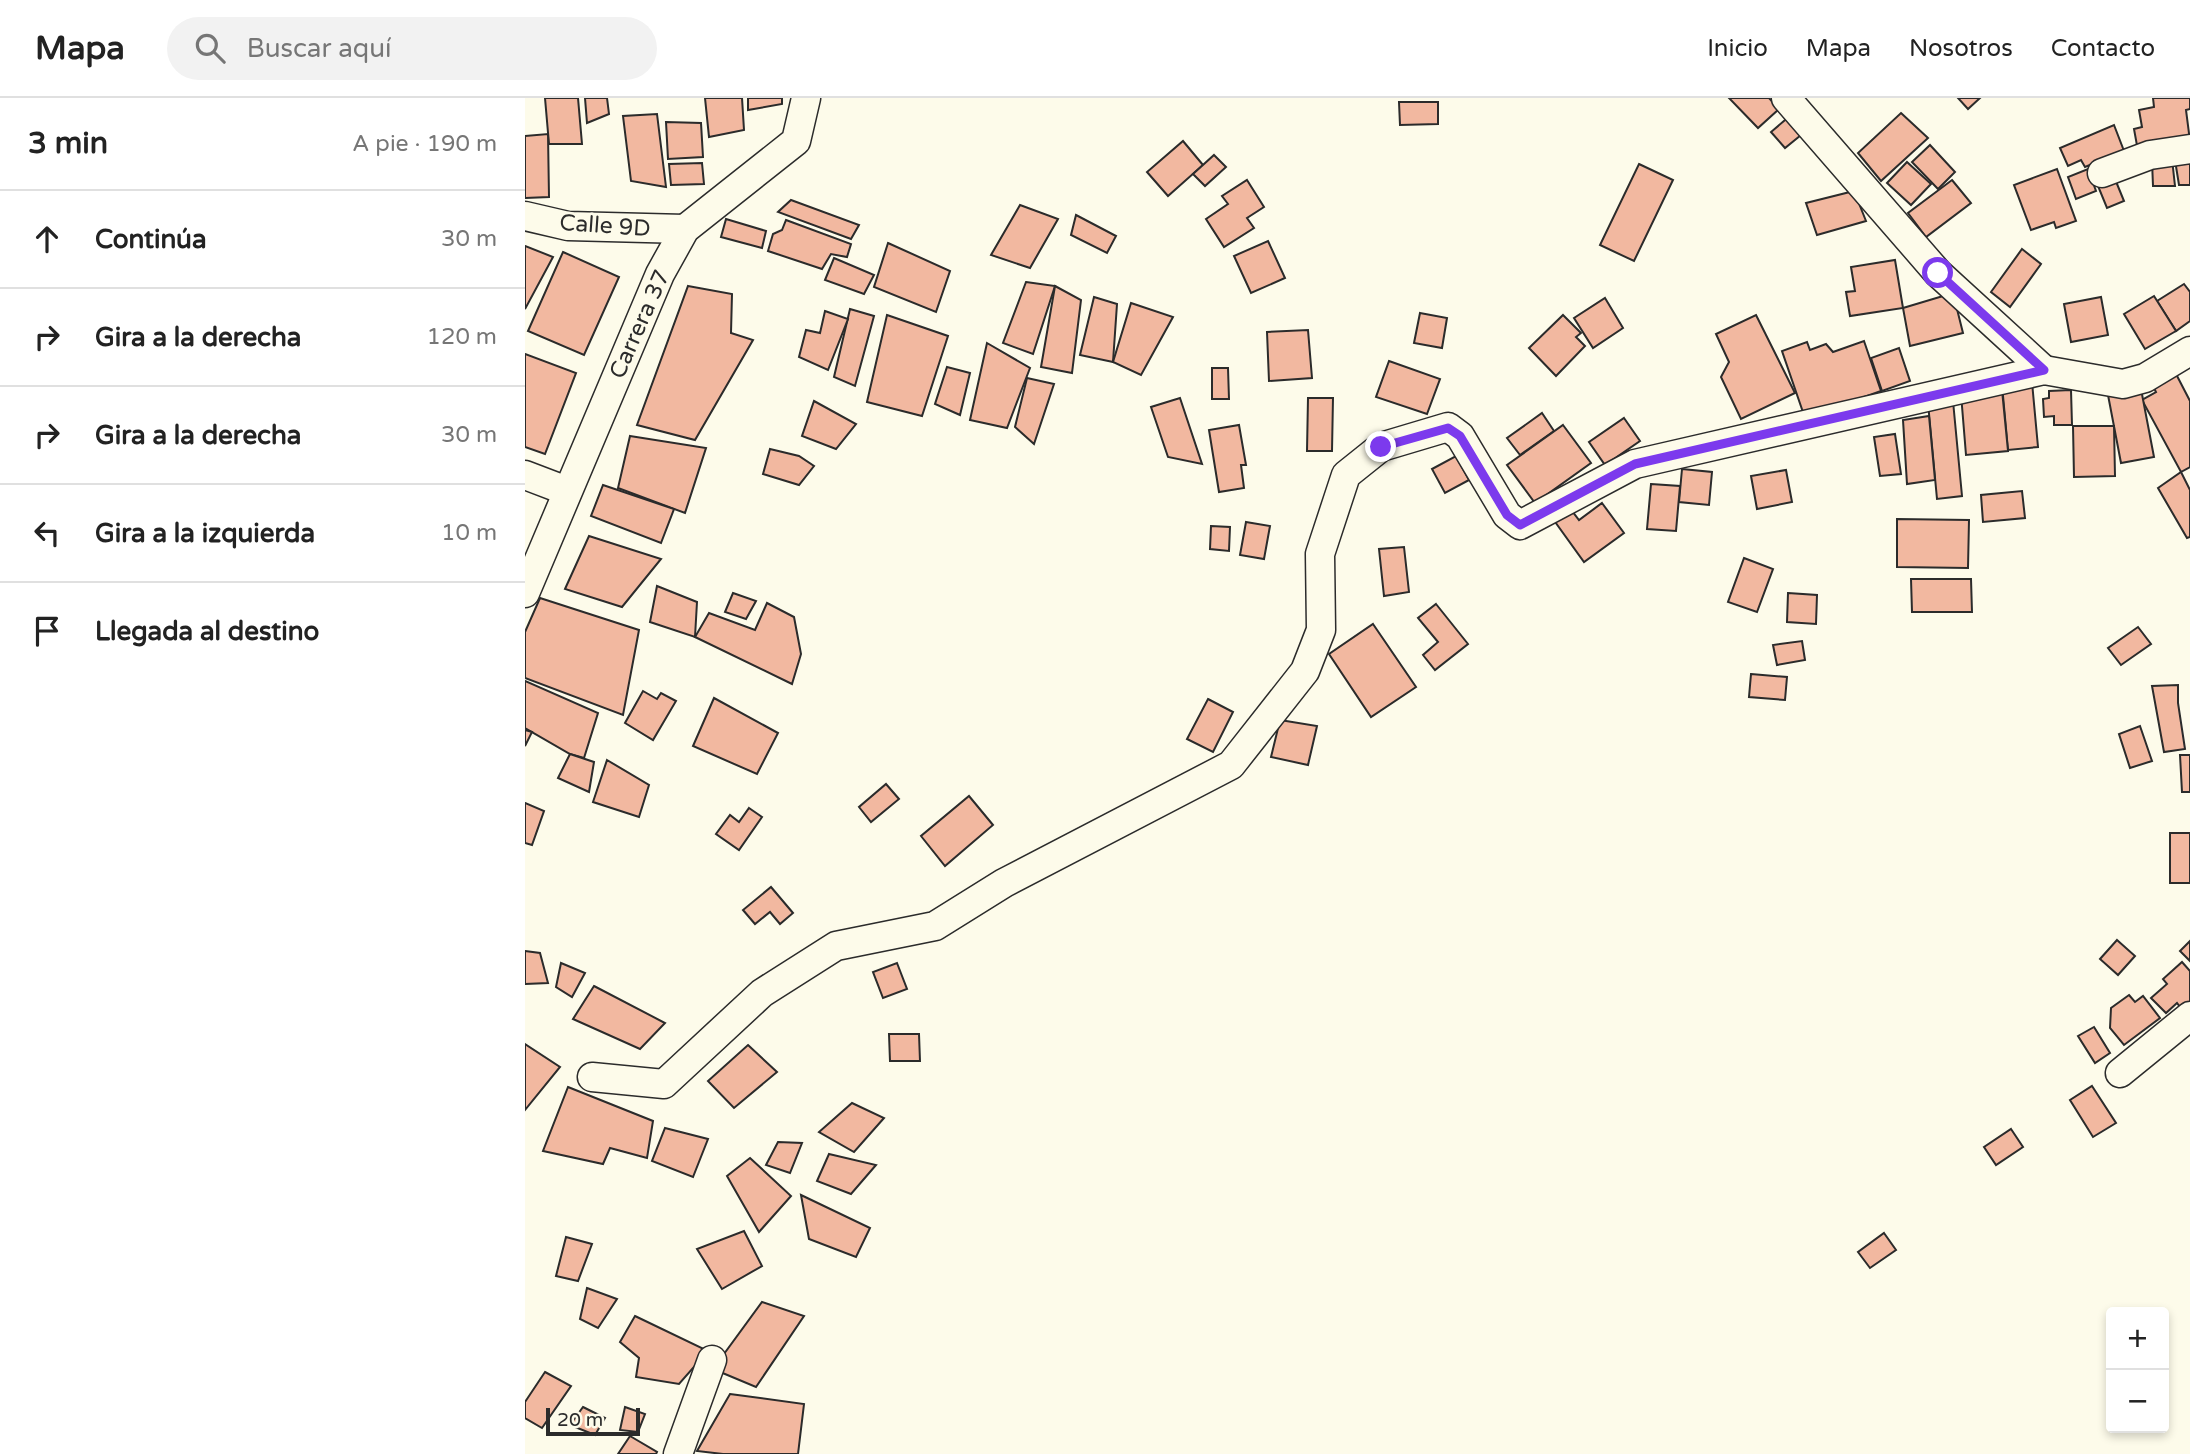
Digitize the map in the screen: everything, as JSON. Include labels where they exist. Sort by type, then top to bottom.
[{"type":"street","name":"Carrera 37","points":[[525,593],[660,274],[685,229],[796,141],[806,98]]},
{"type":"street","points":[[1786,98],[1938,273],[2044,370]]},
{"type":"street","points":[[2102,173],[2150,155],[2190,149]]},
{"type":"street","name":"Calle 9D","points":[[525,216],[568,226],[685,229]]},
{"type":"street","points":[[592,1077],[664,1084],[762,993],[836,946],[935,926],[1004,883],[1231,765],[1305,671],[1321,630],[1320,554],[1346,475],[1381,447],[1448,428],[1460,436],[1507,515],[1520,525],[1635,464],[2044,370],[2123,383],[2145,378],[2188,356]]},
{"type":"street","points":[[525,475],[566,491]]},
{"type":"street","points":[[2120,1073],[2190,1016]]},
{"type":"street","points":[[678,1454],[712,1360]]},
{"type":"building","points":[[545,98],[578,98],[582,144],[549,144]]},
{"type":"building","points":[[585,98],[607,98],[609,114],[587,123]]},
{"type":"building","points":[[705,98],[742,98],[744,130],[709,137]]},
{"type":"building","points":[[748,98],[782,98],[782,104],[748,110]]},
{"type":"building","points":[[1729,98],[1769,98],[1779,109],[1758,128]]},
{"type":"building","points":[[1958,98],[1980,98],[1968,109]]},
{"type":"building","points":[[2153,98],[2190,98],[2190,109],[2186,110],[2190,141],[2138,151],[2134,129],[2142,127],[2139,110],[2154,107]]},
{"type":"building","points":[[1399,102],[1438,102],[1438,124],[1400,125]]},
{"type":"building","points":[[1901,113],[1928,138],[1881,181],[1858,153]]},
{"type":"building","points":[[657,114],[666,187],[631,181],[623,116]]},
{"type":"building","points":[[1791,115],[1806,131],[1785,148],[1771,132]]},
{"type":"building","points":[[666,122],[701,123],[703,157],[668,159]]},
{"type":"building","points":[[2114,125],[2124,151],[2085,167],[2081,160],[2068,166],[2060,148]]},
{"type":"building","points":[[548,134],[549,197],[525,198],[525,136]]},
{"type":"building","points":[[1183,141],[1203,165],[1168,196],[1147,172]]},
{"type":"building","points":[[1930,145],[1955,172],[1938,189],[1912,162]]},
{"type":"building","points":[[2190,152],[2190,185],[2179,185],[2174,154]]},
{"type":"building","points":[[1214,155],[1226,167],[1205,186],[1193,174]]},
{"type":"building","points":[[2172,159],[2175,186],[2153,186],[2152,161]]},
{"type":"building","points":[[1907,162],[1931,184],[1911,205],[1887,183]]},
{"type":"building","points":[[702,163],[704,184],[671,185],[669,164]]},
{"type":"building","points":[[1639,164],[1673,180],[1634,261],[1600,245]]},
{"type":"building","points":[[2057,169],[2076,221],[2056,228],[2054,222],[2031,230],[2014,185]]},
{"type":"building","points":[[2088,169],[2096,191],[2076,199],[2068,177]]},
{"type":"building","points":[[2115,179],[2124,201],[2107,208],[2098,186]]},
{"type":"building","points":[[1247,180],[1264,207],[1247,218],[1254,228],[1224,247],[1206,219],[1228,204],[1222,196]]},
{"type":"building","points":[[1952,180],[1971,203],[1926,237],[1908,213]]},
{"type":"building","points":[[1854,191],[1866,221],[1817,235],[1806,203]]},
{"type":"building","points":[[791,200],[859,225],[851,239],[778,212]]},
{"type":"building","points":[[1020,205],[1058,219],[1030,268],[991,255]]},
{"type":"building","points":[[1076,215],[1116,236],[1107,253],[1071,235]]},
{"type":"building","points":[[726,219],[766,231],[762,248],[721,237]]},
{"type":"building","points":[[786,220],[851,244],[847,257],[831,254],[822,269],[768,251],[773,234],[782,230]]},
{"type":"building","points":[[1268,241],[1285,278],[1251,293],[1234,256]]},
{"type":"building","points":[[888,243],[950,271],[936,312],[874,287]]},
{"type":"building","points":[[525,246],[553,257],[525,309]]},
{"type":"building","points":[[2022,249],[2041,264],[2010,307],[1991,292]]},
{"type":"building","points":[[563,252],[619,277],[584,355],[528,331]]},
{"type":"building","points":[[834,258],[874,275],[864,294],[825,280]]},
{"type":"building","points":[[1895,260],[1903,308],[1850,316],[1846,292],[1855,291],[1851,267]]},
{"type":"building","points":[[1026,282],[1055,286],[1033,354],[1003,343]]},
{"type":"building","points":[[2184,284],[2190,292],[2190,321],[2176,331],[2157,301]]},
{"type":"building","points":[[688,286],[732,294],[731,333],[753,340],[695,440],[637,425]]},
{"type":"building","points":[[1055,286],[1081,300],[1072,373],[1041,367]]},
{"type":"building","points":[[1953,293],[1963,333],[1910,346],[1903,308]]},
{"type":"building","points":[[2154,296],[2176,331],[2145,349],[2124,314]]},
{"type":"building","points":[[1094,297],[1117,304],[1113,362],[1080,355]]},
{"type":"building","points":[[2101,297],[2108,335],[2071,342],[2064,304]]},
{"type":"building","points":[[1605,298],[1623,328],[1593,348],[1574,318]]},
{"type":"building","points":[[1131,303],[1173,317],[1141,375],[1113,362]]},
{"type":"building","points":[[850,309],[874,316],[855,386],[834,377]]},
{"type":"building","points":[[825,311],[848,319],[828,370],[799,357],[806,330],[820,333]]},
{"type":"building","points":[[1420,313],[1447,318],[1442,348],[1414,343]]},
{"type":"building","points":[[887,315],[948,336],[922,416],[867,402]]},
{"type":"building","points":[[1563,315],[1581,333],[1576,337],[1585,346],[1556,376],[1529,348]]},
{"type":"building","points":[[1756,315],[1795,393],[1741,419],[1721,377],[1729,362],[1716,334]]},
{"type":"building","points":[[1308,330],[1312,378],[1269,381],[1267,332]]},
{"type":"building","points":[[1864,341],[1881,391],[1805,418],[1782,351],[1807,342],[1810,350],[1826,344],[1833,352]]},
{"type":"building","points":[[987,343],[1030,368],[1007,428],[970,420]]},
{"type":"building","points":[[1899,348],[1910,381],[1882,391],[1871,358]]},
{"type":"building","points":[[525,354],[576,373],[545,454],[525,447]]},
{"type":"building","points":[[1389,361],[1440,379],[1427,414],[1376,397]]},
{"type":"building","points":[[947,367],[970,373],[960,415],[935,404]]},
{"type":"building","points":[[1212,368],[1228,368],[1229,399],[1212,399]]},
{"type":"building","points":[[2175,372],[2190,401],[2190,467],[2181,472],[2142,400],[2156,392],[2152,384]]},
{"type":"building","points":[[1027,378],[1054,384],[1034,444],[1015,427]]},
{"type":"building","points":[[2032,382],[2038,447],[2008,450],[2002,385]]},
{"type":"building","points":[[2141,389],[2154,457],[2121,463],[2108,395]]},
{"type":"building","points":[[2002,390],[2008,451],[1966,455],[1961,394]]},
{"type":"building","points":[[2071,390],[2072,425],[2054,425],[2054,416],[2044,417],[2043,399],[2049,398],[2049,391]]},
{"type":"building","points":[[1180,398],[1202,464],[1168,457],[1151,407]]},
{"type":"building","points":[[1308,398],[1333,398],[1332,451],[1307,451]]},
{"type":"building","points":[[814,401],[856,424],[836,449],[802,436]]},
{"type":"building","points":[[1953,401],[1962,496],[1937,499],[1928,403]]},
{"type":"building","points":[[1542,413],[1554,431],[1520,455],[1507,438]]},
{"type":"building","points":[[1929,416],[1935,480],[1907,484],[1903,420]]},
{"type":"building","points":[[1624,418],[1640,441],[1605,465],[1589,442]]},
{"type":"building","points":[[1239,425],[1246,465],[1241,465],[1244,488],[1219,492],[1209,430]]},
{"type":"building","points":[[1563,425],[1591,463],[1535,503],[1507,465]]},
{"type":"building","points":[[2073,426],[2114,426],[2115,476],[2074,477]]},
{"type":"building","points":[[1895,434],[1901,474],[1880,476],[1874,437]]},
{"type":"building","points":[[630,436],[706,448],[685,513],[618,488]]},
{"type":"building","points":[[770,449],[799,456],[814,466],[799,485],[763,474]]},
{"type":"building","points":[[1456,456],[1469,480],[1445,493],[1432,469]]},
{"type":"building","points":[[1682,469],[1712,472],[1709,505],[1679,502]]},
{"type":"building","points":[[1786,470],[1792,502],[1757,509],[1751,476]]},
{"type":"building","points":[[2181,472],[2190,490],[2190,537],[2187,538],[2158,488]]},
{"type":"building","points":[[1651,484],[1680,486],[1676,531],[1647,529]]},
{"type":"building","points":[[603,485],[674,509],[661,543],[591,516]]},
{"type":"building","points":[[2022,491],[2025,518],[1983,522],[1981,495]]},
{"type":"building","points":[[1602,503],[1624,533],[1584,562],[1553,519],[1569,507],[1579,520]]},
{"type":"building","points":[[1897,519],[1969,520],[1968,568],[1897,567]]},
{"type":"building","points":[[1246,522],[1270,526],[1264,559],[1240,555]]},
{"type":"building","points":[[1211,526],[1230,527],[1229,551],[1210,549]]},
{"type":"building","points":[[589,536],[661,559],[622,607],[565,589]]},
{"type":"building","points":[[1404,547],[1409,592],[1384,596],[1379,549]]},
{"type":"building","points":[[1744,558],[1773,569],[1757,612],[1728,602]]},
{"type":"building","points":[[1911,579],[1971,579],[1972,612],[1912,612]]},
{"type":"building","points":[[657,586],[697,602],[695,637],[650,622]]},
{"type":"building","points":[[733,593],[756,601],[746,619],[725,612]]},
{"type":"building","points":[[1788,593],[1817,595],[1816,624],[1787,622]]},
{"type":"building","points":[[540,598],[639,630],[623,715],[525,678],[525,632]]},
{"type":"building","points":[[767,603],[794,617],[801,654],[792,684],[695,637],[709,613],[755,630]]},
{"type":"building","points":[[1436,604],[1468,644],[1435,670],[1423,655],[1438,642],[1418,618]]},
{"type":"building","points":[[1373,624],[1416,687],[1371,717],[1329,654]]},
{"type":"building","points":[[2138,627],[2151,644],[2121,665],[2108,648]]},
{"type":"building","points":[[1802,641],[1805,660],[1777,665],[1773,645]]},
{"type":"building","points":[[1751,674],[1787,677],[1785,700],[1749,697]]},
{"type":"building","points":[[525,681],[598,713],[584,758],[570,754],[525,728]]},
{"type":"building","points":[[2178,685],[2185,749],[2164,752],[2152,686]]},
{"type":"building","points":[[643,691],[657,699],[661,693],[676,701],[653,740],[625,723]]},
{"type":"building","points":[[714,698],[778,733],[757,774],[693,746]]},
{"type":"building","points":[[1208,699],[1233,712],[1213,752],[1187,739]]},
{"type":"building","points":[[1280,720],[1317,726],[1308,765],[1271,757]]},
{"type":"building","points":[[2140,726],[2152,761],[2130,768],[2119,734]]},
{"type":"building","points":[[525,730],[532,732],[525,746]]},
{"type":"building","points":[[570,754],[594,762],[589,792],[558,778]]},
{"type":"building","points":[[2180,755],[2190,755],[2190,792],[2182,792]]},
{"type":"building","points":[[607,760],[649,785],[639,817],[593,802]]},
{"type":"building","points":[[886,784],[899,799],[871,822],[859,807]]},
{"type":"building","points":[[969,796],[993,825],[945,866],[921,836]]},
{"type":"building","points":[[525,803],[544,811],[532,845],[525,843]]},
{"type":"building","points":[[749,808],[762,817],[739,850],[716,834],[730,815],[739,822]]},
{"type":"building","points":[[2170,833],[2190,833],[2190,883],[2170,883]]},
{"type":"building","points":[[771,887],[793,913],[780,924],[770,912],[755,924],[743,910]]},
{"type":"building","points":[[2117,940],[2135,956],[2118,975],[2100,959]]},
{"type":"building","points":[[2190,941],[2190,961],[2180,951]]},
{"type":"building","points":[[525,951],[540,953],[548,983],[525,984]]},
{"type":"building","points":[[2182,962],[2190,971],[2190,1005],[2183,1011],[2177,1003],[2166,1013],[2151,998],[2167,984],[2163,979]]},
{"type":"building","points":[[561,963],[585,973],[572,997],[556,987]]},
{"type":"building","points":[[897,963],[907,989],[883,998],[873,972]]},
{"type":"building","points":[[594,986],[665,1023],[640,1049],[573,1019]]},
{"type":"building","points":[[2129,995],[2135,1002],[2143,996],[2160,1018],[2124,1045],[2110,1028],[2111,1008]]},
{"type":"building","points":[[2094,1027],[2110,1053],[2095,1063],[2078,1036]]},
{"type":"building","points":[[889,1034],[919,1034],[920,1061],[890,1061]]},
{"type":"building","points":[[525,1044],[560,1067],[525,1110]]},
{"type":"building","points":[[748,1045],[777,1072],[734,1108],[708,1081]]},
{"type":"building","points":[[2092,1086],[2116,1123],[2093,1137],[2070,1100]]},
{"type":"building","points":[[568,1087],[653,1121],[647,1158],[610,1148],[603,1164],[543,1151]]},
{"type":"building","points":[[852,1103],[884,1118],[854,1152],[819,1132]]},
{"type":"building","points":[[665,1128],[708,1139],[693,1177],[652,1161]]},
{"type":"building","points":[[2011,1129],[2023,1147],[1996,1165],[1984,1147]]},
{"type":"building","points":[[778,1142],[802,1143],[790,1173],[766,1165]]},
{"type":"building","points":[[829,1154],[876,1165],[851,1194],[817,1181]]},
{"type":"building","points":[[750,1158],[791,1196],[759,1232],[727,1176]]},
{"type":"building","points":[[801,1195],[870,1228],[856,1257],[809,1239]]},
{"type":"building","points":[[744,1231],[762,1266],[722,1289],[697,1249]]},
{"type":"building","points":[[1884,1233],[1896,1250],[1870,1268],[1858,1252]]},
{"type":"building","points":[[566,1237],[592,1244],[578,1281],[556,1276]]},
{"type":"building","points":[[587,1288],[617,1299],[598,1328],[580,1319]]},
{"type":"building","points":[[762,1302],[804,1316],[756,1387],[713,1369]]},
{"type":"building","points":[[635,1316],[708,1351],[679,1384],[636,1377],[639,1358],[620,1342]]},
{"type":"building","points":[[545,1372],[571,1386],[542,1428],[525,1418],[525,1402]]},
{"type":"building","points":[[730,1394],[804,1404],[798,1454],[723,1454],[697,1451]]},
{"type":"building","points":[[583,1407],[605,1418],[595,1435],[570,1425]]},
{"type":"building","points":[[625,1407],[645,1414],[638,1432],[620,1430]]},
{"type":"building","points":[[630,1436],[657,1452],[656,1454],[618,1454]]},
{"type":"route","points":[[1381,447],[1448,428],[1460,436],[1507,515],[1520,525],[1536,519],[1635,464],[2044,370],[1938,273]]}]
